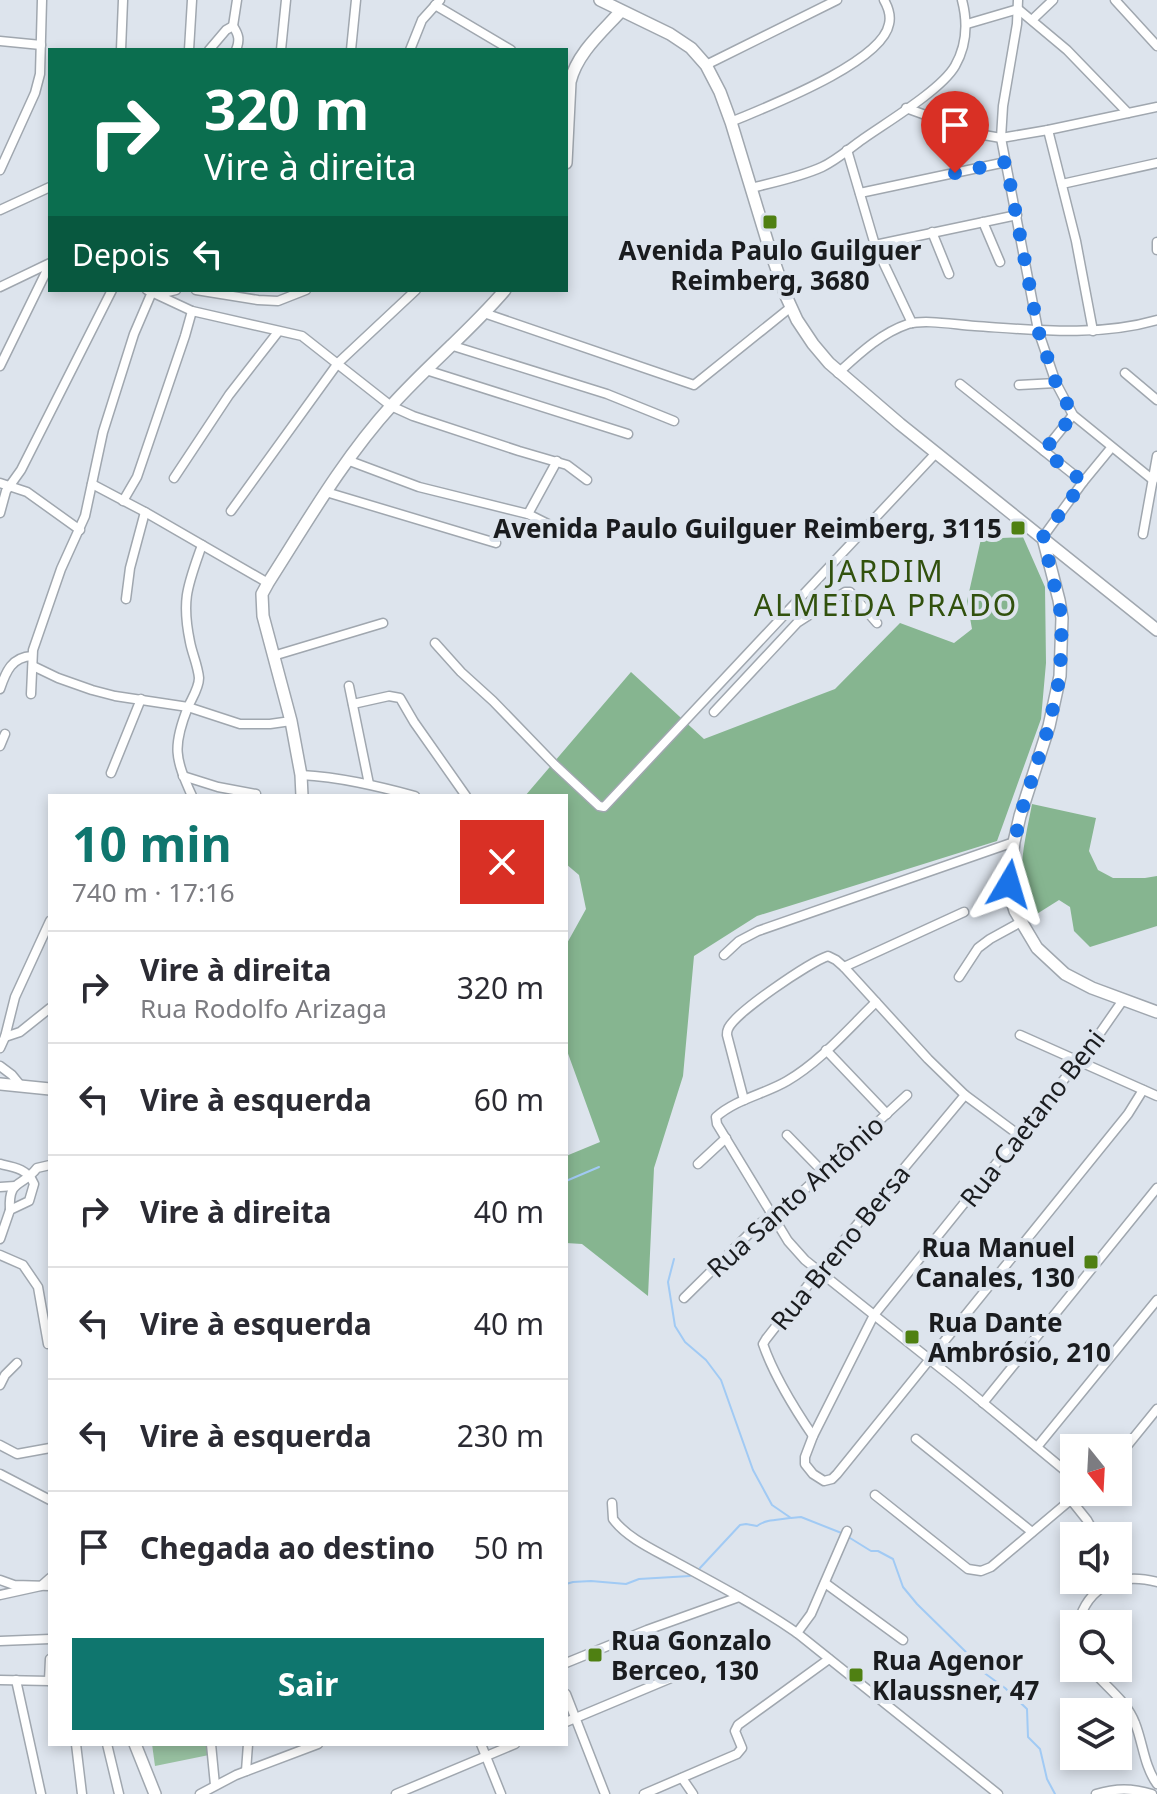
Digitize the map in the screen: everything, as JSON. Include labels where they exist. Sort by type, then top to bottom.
[{"type":"main road","points":[[600,0],[670,34],[691,48],[706,65],[731,122],[769,248],[791,307],[813,344],[838,373],[1157,630]]},
{"type":"main road","points":[[568,81],[577,60],[621,11]]},
{"type":"main road","points":[[302,794],[291,721],[273,656],[261,603],[262,594],[347,460],[391,406],[503,292]]},
{"type":"main road","points":[[1043,537],[1062,618],[1060,676],[1049,726],[1014,842],[1009,884],[1015,911],[1037,948],[1065,974],[1157,1012]]},
{"type":"main road","points":[[0,1084],[48,1089]]},
{"type":"main road","points":[[136,1746],[155,1794]]},
{"type":"street","points":[[0,170],[35,93],[40,74],[42,0]]},
{"type":"street","points":[[121,48],[123,0]]},
{"type":"street","points":[[189,48],[192,0]]},
{"type":"street","points":[[237,0],[233,26],[238,33],[237,48]]},
{"type":"street","points":[[281,48],[286,0]]},
{"type":"street","points":[[351,48],[356,0]]},
{"type":"street","points":[[706,65],[837,0]]},
{"type":"street","points":[[731,122],[836,74],[872,49],[887,32],[889,24],[884,0]]},
{"type":"street","points":[[751,188],[826,165],[946,77],[955,66],[965,39],[967,24],[962,0]]},
{"type":"street","points":[[1033,19],[1053,0]]},
{"type":"street","points":[[1115,0],[1157,46]]},
{"type":"street","points":[[411,48],[422,20],[437,2],[507,48]]},
{"type":"street","points":[[967,24],[1018,4]]},
{"type":"street","points":[[1018,4],[1128,113]]},
{"type":"street","points":[[1018,4],[1001,138],[1038,330],[1056,383],[1073,415],[1153,480]]},
{"type":"street","points":[[211,48],[233,26]]},
{"type":"street","points":[[0,41],[41,45]]},
{"type":"street","points":[[906,108],[978,134],[1001,138],[1157,107]]},
{"type":"street","points":[[1048,130],[1093,331]]},
{"type":"street","points":[[847,150],[875,245],[912,323]]},
{"type":"street","points":[[860,193],[1006,162]]},
{"type":"street","points":[[1062,184],[1157,163]]},
{"type":"street","points":[[0,210],[48,188]]},
{"type":"street","points":[[875,245],[1017,215]]},
{"type":"street","points":[[983,222],[1000,262]]},
{"type":"street","points":[[932,232],[949,274]]},
{"type":"street","points":[[1157,242],[1157,250]]},
{"type":"street","points":[[0,287],[48,265]]},
{"type":"street","points":[[0,366],[48,268]]},
{"type":"street","points":[[0,513],[4,497],[21,470],[111,292]]},
{"type":"street","points":[[31,694],[32,661],[61,569],[80,530],[90,500],[103,432],[134,334],[152,292],[192,311],[302,336],[391,406],[413,416],[557,461],[587,480]]},
{"type":"street","points":[[208,292],[278,301],[301,292]]},
{"type":"street","points":[[231,511],[338,363],[414,292]]},
{"type":"street","points":[[484,313],[694,385],[791,307]]},
{"type":"street","points":[[123,501],[137,477],[192,311]]},
{"type":"street","points":[[838,373],[883,336],[912,323],[1093,331],[1157,320]]},
{"type":"street","points":[[174,478],[222,404],[278,332]]},
{"type":"street","points":[[450,345],[607,394],[674,421]]},
{"type":"street","points":[[426,370],[628,434]]},
{"type":"street","points":[[1125,373],[1157,400]]},
{"type":"street","points":[[1019,385],[1056,383]]},
{"type":"street","points":[[960,384],[1083,482]]},
{"type":"street","points":[[1044,451],[1073,415]]},
{"type":"street","points":[[1043,537],[1111,448]]},
{"type":"street","points":[[435,643],[555,765],[601,807],[610,801],[936,453]]},
{"type":"street","points":[[1143,534],[1157,456]]},
{"type":"street","points":[[347,460],[419,487],[528,514],[556,528]]},
{"type":"street","points":[[528,514],[557,461]]},
{"type":"street","points":[[0,483],[27,492],[80,530]]},
{"type":"street","points":[[92,484],[268,583]]},
{"type":"street","points":[[326,492],[496,543]]},
{"type":"street","points":[[126,599],[130,568],[145,512]]},
{"type":"street","points":[[191,794],[178,762],[177,739],[199,677],[187,628],[185,597],[202,545]]},
{"type":"street","points":[[714,712],[796,625],[845,592],[850,592],[877,623]]},
{"type":"street","points":[[785,613],[796,625]]},
{"type":"street","points":[[273,656],[383,623]]},
{"type":"street","points":[[0,689],[4,665],[28,655],[58,678],[115,696],[188,707],[240,724],[291,721]]},
{"type":"street","points":[[349,686],[369,784]]},
{"type":"street","points":[[353,704],[389,696],[400,698],[465,794]]},
{"type":"street","points":[[111,773],[141,699]]},
{"type":"street","points":[[0,746],[5,734]]},
{"type":"street","points":[[301,775],[330,777],[407,794]]},
{"type":"street","points":[[183,776],[225,792],[256,794]]},
{"type":"street","points":[[724,955],[739,941],[758,931],[1014,842]]},
{"type":"street","points":[[844,967],[964,912]]},
{"type":"street","points":[[959,977],[978,948],[1021,922]]},
{"type":"street","points":[[0,1048],[15,997],[48,925]]},
{"type":"street","points":[[744,1100],[726,1032],[730,1025],[770,992],[824,957],[831,956],[965,1095],[1019,1135]]},
{"type":"street","name":"Rua Caetano Beni","points":[[813,1436],[874,1315],[1091,1046],[1123,1000]]},
{"type":"street","points":[[876,1002],[826,1050],[786,1082],[720,1114],[716,1118],[719,1128],[794,1249],[1060,1466]]},
{"type":"street","points":[[5,1037],[20,1032],[48,1010]]},
{"type":"street","points":[[1020,1035],[1157,1096]]},
{"type":"street","points":[[826,1050],[887,1114]]},
{"type":"street","points":[[0,1066],[21,1086]]},
{"type":"street","points":[[813,1436],[805,1464],[818,1478],[828,1481],[837,1474],[1128,1114],[1143,1090]]},
{"type":"street","name":"Rua Santo Antônio","points":[[684,1298],[759,1224],[824,1173],[907,1095]]},
{"type":"street","name":"Rua Breno Bersa","points":[[813,1436],[763,1344],[965,1095]]},
{"type":"street","points":[[787,1135],[824,1173]]},
{"type":"street","points":[[698,1164],[726,1138]]},
{"type":"street","points":[[0,1164],[17,1168],[31,1176],[34,1184],[32,1197],[26,1204],[10,1210]]},
{"type":"street","points":[[0,1239],[10,1210],[9,1194],[37,1168],[48,1165]]},
{"type":"street","points":[[0,1187],[15,1186]]},
{"type":"street","points":[[983,1403],[1157,1188]]},
{"type":"street","points":[[0,1255],[23,1265],[38,1287],[48,1344]]},
{"type":"street","points":[[1037,1447],[1157,1300]]},
{"type":"street","points":[[0,1385],[17,1363]]},
{"type":"street","points":[[1132,1440],[1157,1409]]},
{"type":"street","points":[[916,1439],[1032,1532]]},
{"type":"street","points":[[0,1445],[17,1454],[48,1448]]},
{"type":"street","points":[[0,1474],[48,1499]]},
{"type":"street","points":[[875,1495],[968,1569],[975,1571],[987,1570],[1064,1506]]},
{"type":"street","points":[[612,1503],[613,1519],[622,1529],[797,1633],[998,1794]]},
{"type":"street","points":[[1076,1506],[1088,1522]]},
{"type":"street","points":[[797,1633],[811,1614],[845,1535]]},
{"type":"street","points":[[1132,1578],[1157,1582]]},
{"type":"street","points":[[0,1580],[14,1585],[46,1586]]},
{"type":"street","points":[[825,1583],[903,1640]]},
{"type":"street","points":[[0,1595],[46,1586]]},
{"type":"street","points":[[1083,1610],[1094,1594]]},
{"type":"street","points":[[568,1662],[739,1597]]},
{"type":"street","points":[[0,1641],[48,1639]]},
{"type":"street","points":[[644,1794],[741,1751],[735,1731],[738,1725],[829,1659]]},
{"type":"street","points":[[605,1794],[570,1720],[695,1668]]},
{"type":"street","points":[[0,1680],[48,1681]]},
{"type":"street","points":[[16,1680],[41,1794]]},
{"type":"street","points":[[1096,1794],[1130,1789],[1151,1794],[1157,1784],[1128,1708],[1103,1682]]},
{"type":"street","points":[[76,1746],[82,1794]]},
{"type":"street","points":[[107,1746],[119,1794]]},
{"type":"street","points":[[211,1746],[215,1785]]},
{"type":"street","points":[[246,1771],[248,1746]]},
{"type":"street","points":[[201,1794],[246,1771],[313,1746]]},
{"type":"street","points":[[482,1746],[501,1794]]},
{"type":"street","points":[[396,1794],[510,1746]]},
{"type":"street","points":[[682,1778],[693,1794]]},
{"type":"green space","points":[[1023,537],[1045,587],[1046,663],[1041,719],[997,841],[757,916],[694,956],[683,1076],[654,1168],[648,1296],[582,1244],[568,1243],[568,1155],[600,1142],[568,1054],[568,941],[586,909],[579,875],[568,866],[568,794],[527,794],[631,672],[704,739],[835,689],[900,623],[954,643],[972,629],[967,601],[981,539]]},
{"type":"green space","points":[[1032,804],[1096,818],[1089,851],[1098,870],[1113,878],[1157,876],[1157,926],[1090,947],[1074,931],[1070,907],[1059,900],[1032,917],[1023,890],[1022,861]]},
{"type":"green space","points":[[152,1746],[207,1746],[209,1755],[155,1766]]},
{"type":"waterway","points":[[568,1180],[599,1167]]},
{"type":"waterway","points":[[674,1259],[668,1282],[675,1326],[685,1342],[706,1360],[721,1380],[753,1470],[772,1505],[791,1518],[801,1517],[844,1534]]},
{"type":"waterway","points":[[700,1568],[740,1525],[757,1526],[790,1518]]},
{"type":"waterway","points":[[850,1538],[871,1551],[893,1559],[903,1587],[917,1604],[983,1672],[1027,1709],[1028,1737],[1040,1749],[1047,1779],[1055,1794]]},
{"type":"waterway","points":[[568,1583],[591,1581],[626,1584],[639,1579],[690,1576]]},
{"type":"place","name":"Avenida Paulo Guilguer Reimberg, 3680","points":[[770,222]]},
{"type":"place","name":"Avenida Paulo Guilguer Reimberg, 3115","points":[[1018,528]]},
{"type":"place","name":"Rua Manuel Canales, 130","points":[[1091,1262]]},
{"type":"place","name":"Rua Dante Ambrósio, 210","points":[[912,1337]]},
{"type":"place","name":"Rua Gonzalo Berceo, 130","points":[[595,1655]]},
{"type":"place","name":"Rua Agenor Klaussner, 47","points":[[856,1675]]},
{"type":"district","name":"JARDIM ALMEIDA PRADO","points":[[886,587]]},
{"type":"route","points":[[955,173],[1006,162],[1038,330],[1056,383],[1073,415],[1044,451],[1083,482],[1043,537],[1062,618],[1060,676],[1049,726],[1020,816],[1009,884]]}]
